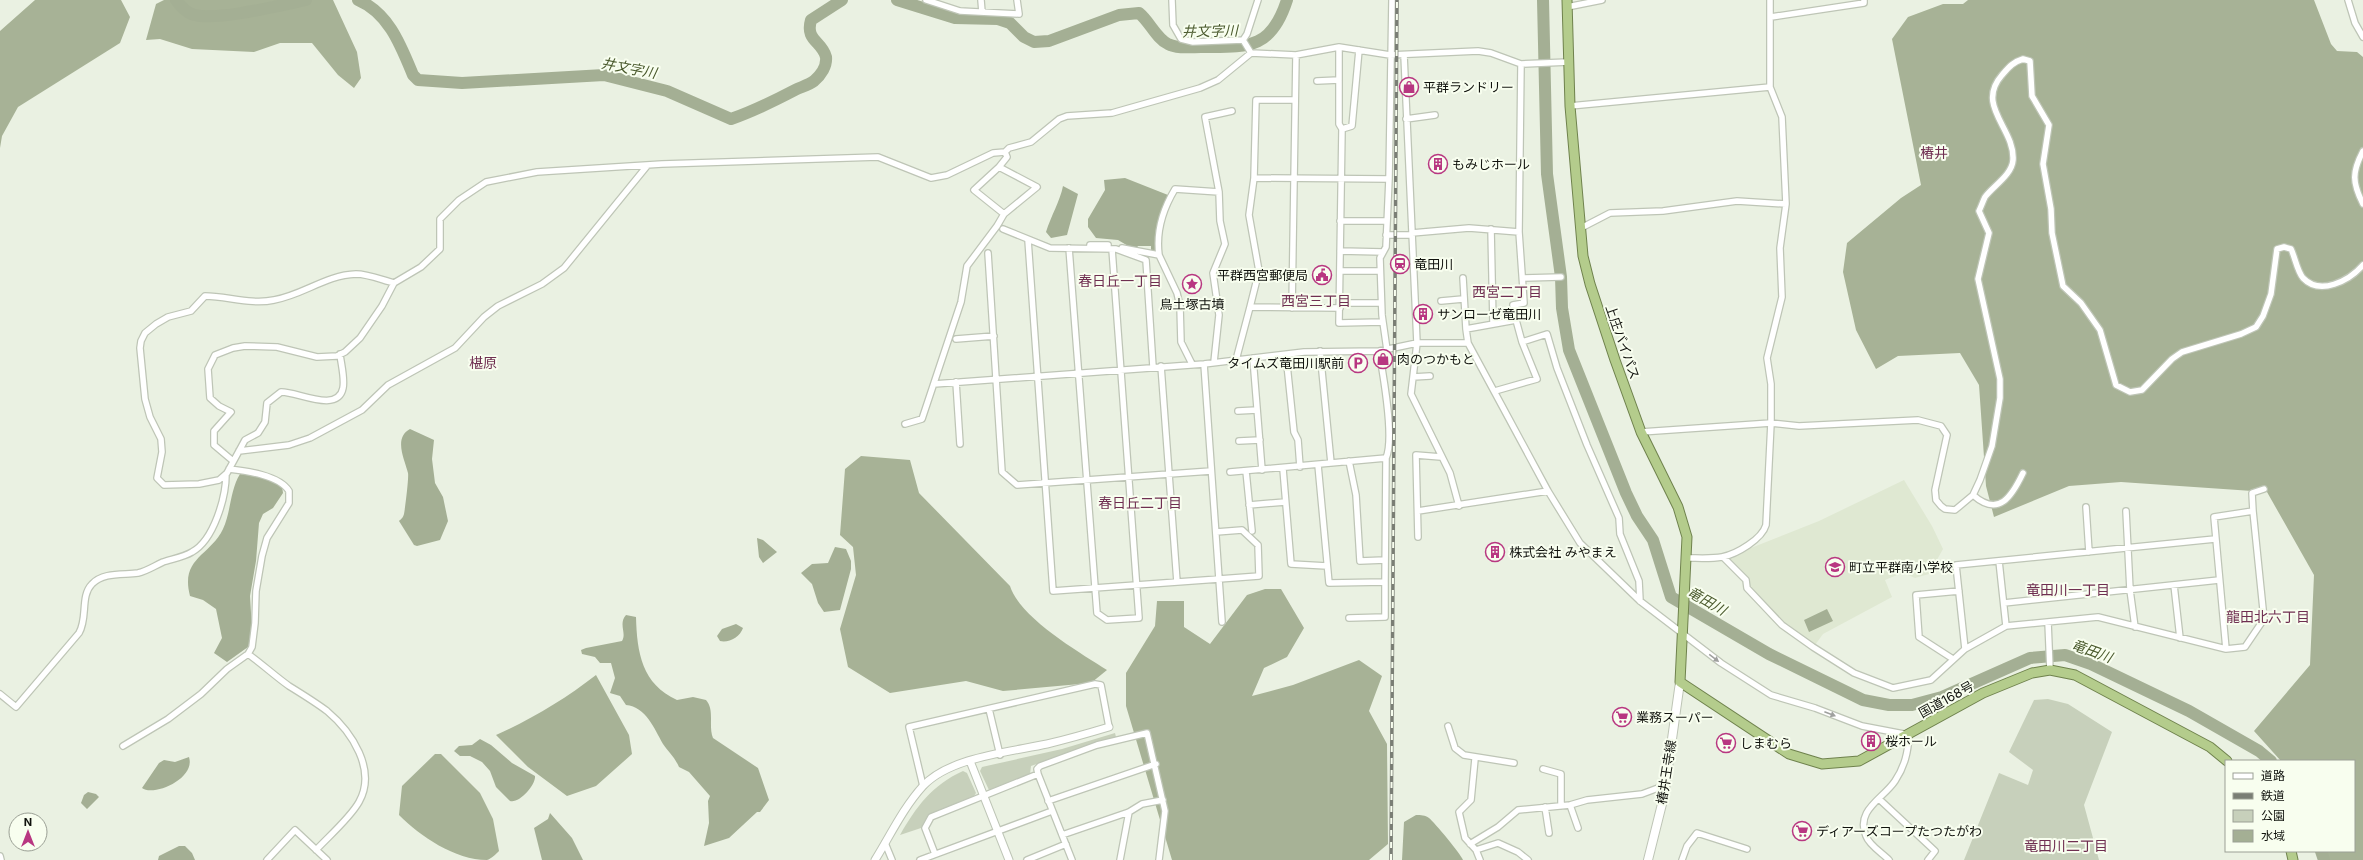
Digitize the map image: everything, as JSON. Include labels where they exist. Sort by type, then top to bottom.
[{"type":"highway","name":"上庄バイパス","points":[[1567,3],[1566,62],[1584,256],[1590,284],[1641,432],[1682,518],[1687,537],[1687,569],[1680,682]]},
{"type":"highway","name":"国道168号","points":[[1680,682],[1789,754],[1822,764],[1859,761],[1909,735],[1983,693],[2050,665],[2075,675],[2210,747],[2226,760]]},
{"type":"main road","name":"椿井王寺線","points":[[1648,860],[1666,785],[1680,682]]},
{"type":"street","points":[[926,0],[942,2],[960,11],[1019,14],[1017,0]]},
{"type":"street","points":[[981,0],[982,12]]},
{"type":"street","points":[[1172,0],[1173,25],[1180,39],[1193,42],[1243,42]]},
{"type":"street","points":[[1243,42],[1258,0]]},
{"type":"street","points":[[1387,350],[1382,322],[1380,258],[1386,247],[1389,180],[1392,0]]},
{"type":"street","points":[[1567,3],[1602,0]]},
{"type":"street","points":[[1687,558],[1723,557],[1752,543],[1764,532],[1766,525],[1770,482],[1771,423],[1771,384],[1767,358],[1782,297],[1780,248],[1786,204],[1782,117],[1770,87],[1770,0]]},
{"type":"street","points":[[1771,17],[1864,3],[1864,0]]},
{"type":"street","points":[[2348,0],[2355,23],[2363,37]]},
{"type":"street","points":[[1243,42],[1250,51]]},
{"type":"street","points":[[233,461],[214,445],[214,431],[231,412],[219,406],[210,398],[208,369],[215,355],[233,348],[245,346],[277,346],[317,357],[337,356],[360,338],[382,306],[394,283],[421,267],[440,249],[440,219],[459,200],[486,182],[537,172],[878,157],[931,178],[948,175],[993,153],[1005,152],[1009,148],[1031,142],[1059,119],[1068,116],[1112,113],[1200,89],[1218,80],[1250,51],[1296,55],[1339,47],[1390,55],[1404,55],[1478,50],[1523,64],[1566,62]]},
{"type":"street","points":[[1339,47],[1339,124],[1342,129],[1340,179],[1339,323],[1382,322]]},
{"type":"street","points":[[1342,129],[1352,126],[1359,50]]},
{"type":"street","points":[[1292,308],[1294,100],[1296,55]]},
{"type":"street","points":[[1404,55],[1417,344],[1411,394],[1450,473],[1459,506]]},
{"type":"street","points":[[1641,432],[1771,423],[1799,426],[1918,420],[1941,426],[1947,435],[1934,490],[1936,500],[1945,509],[1955,510],[1973,495],[1992,446],[2000,398],[2000,379],[1978,279],[1989,233],[1979,211],[1985,197],[2006,175],[2013,162],[2010,141],[1991,100],[1992,90],[2014,62],[2023,59],[2030,61],[2032,96],[2049,125],[2043,164],[2051,209],[2052,233],[2063,286],[2081,303],[2100,330],[2116,385],[2130,392],[2142,390],[2172,359],[2182,352],[2240,334],[2256,327],[2263,316],[2271,294],[2277,249],[2284,247],[2291,249],[2302,276],[2311,285],[2326,286],[2338,282],[2347,278],[2363,265]]},
{"type":"street","points":[[1495,391],[1537,379],[1522,342],[1513,305],[1524,303],[1519,232],[1523,64]]},
{"type":"street","points":[[1318,81],[1339,80]]},
{"type":"street","points":[[1570,106],[1770,87]]},
{"type":"street","points":[[1236,360],[1259,270],[1249,215],[1254,178],[1256,100],[1294,100]]},
{"type":"street","points":[[1214,362],[1219,315],[1212,273],[1225,244],[1220,221],[1218,192],[1205,117],[1232,111]]},
{"type":"street","points":[[1406,119],[1435,115]]},
{"type":"street","points":[[2363,151],[2355,167],[2354,183],[2363,204]]},
{"type":"street","points":[[1004,214],[974,190],[999,167],[1007,157],[1005,152]]},
{"type":"street","points":[[239,450],[289,445],[322,433],[362,410],[388,385],[455,348],[484,317],[498,306],[542,284],[564,268],[647,166]]},
{"type":"street","points":[[905,424],[922,419],[961,302],[967,266],[997,226],[1004,214],[1037,187],[999,167]]},
{"type":"street","points":[[1254,178],[1389,180]]},
{"type":"street","points":[[1192,364],[1181,342],[1180,306],[1177,293],[1159,255],[1160,224],[1175,189],[1218,192]]},
{"type":"street","points":[[1581,228],[1610,214],[1664,211],[1737,201],[1786,204]]},
{"type":"street","points":[[1340,221],[1387,221]]},
{"type":"street","points":[[1386,235],[1469,228],[1519,232]]},
{"type":"street","points":[[1003,229],[1050,248],[1112,249],[1146,260],[1153,367]]},
{"type":"street","points":[[1491,229],[1493,323]]},
{"type":"street","points":[[1028,240],[1053,591],[1259,576],[1258,545],[1242,530],[1216,532]]},
{"type":"street","points":[[1090,244],[1115,246],[1127,251],[1159,255]]},
{"type":"street","points":[[1069,248],[1097,613],[1107,620],[1139,618],[1130,477],[1120,369],[1112,249]]},
{"type":"street","points":[[1340,251],[1383,252]]},
{"type":"street","points":[[988,253],[1002,472],[1017,485],[1211,471]]},
{"type":"street","points":[[1340,271],[1380,271]]},
{"type":"street","points":[[340,354],[343,389],[338,397],[331,400],[315,400],[295,392],[281,392],[266,403],[265,422],[258,434],[245,440],[227,471],[218,480],[199,484],[164,485],[158,478],[162,452],[161,439],[150,417],[145,399],[140,348],[145,332],[168,317],[190,312],[204,296],[234,301],[273,301],[306,290],[329,278],[357,274],[394,283]]},
{"type":"street","points":[[1523,278],[1561,277]]},
{"type":"street","points":[[1463,278],[1463,299],[1468,343],[1548,491],[1580,543],[1640,601],[1721,663],[1771,695],[1815,708],[1862,726],[1909,735],[1908,754],[1902,770],[1895,782],[1869,807],[1864,816],[1863,826],[1866,837],[1889,860]]},
{"type":"street","points":[[1441,301],[1463,299]]},
{"type":"street","points":[[1250,307],[1292,308],[1381,303]]},
{"type":"street","points":[[1466,328],[1516,320]]},
{"type":"street","points":[[1522,342],[1547,334],[1557,368],[1587,445],[1619,518],[1620,534],[1639,581],[1640,601]]},
{"type":"street","points":[[956,339],[994,336]]},
{"type":"street","points":[[934,384],[1120,369],[1204,364],[1320,351],[1379,351],[1417,344],[1468,343]]},
{"type":"street","points":[[1320,351],[1331,463]]},
{"type":"street","points":[[1349,618],[1384,617],[1386,458],[1389,453],[1389,422],[1379,351]]},
{"type":"street","points":[[1286,355],[1294,432],[1298,440],[1300,467]]},
{"type":"street","points":[[1252,358],[1262,470]]},
{"type":"street","points":[[1204,364],[1222,622]]},
{"type":"street","points":[[1161,366],[1177,582]]},
{"type":"street","points":[[1412,377],[1430,376]]},
{"type":"street","points":[[956,382],[960,444]]},
{"type":"street","points":[[1238,411],[1257,410]]},
{"type":"street","points":[[1239,441],[1260,440]]},
{"type":"street","points":[[1418,537],[1416,456],[1441,457]]},
{"type":"street","points":[[1230,472],[1283,469],[1386,458]]},
{"type":"street","points":[[1349,461],[1356,495],[1360,561],[1385,560]]},
{"type":"street","points":[[1318,465],[1329,583],[1385,582]]},
{"type":"street","points":[[1283,469],[1291,564],[1327,566]]},
{"type":"street","points":[[123,746],[173,715],[248,654],[252,647],[255,623],[256,591],[262,556],[267,538],[289,503],[288,491],[280,483],[260,474],[227,471]]},
{"type":"street","points":[[0,694],[16,707],[79,633],[84,624],[86,597],[92,583],[101,578],[114,574],[148,570],[158,564],[191,553],[202,545],[217,517],[226,486],[227,471]]},
{"type":"street","points":[[1246,471],[1252,531]]},
{"type":"street","points":[[1973,495],[1980,501],[1996,505],[2006,500],[2015,489],[2023,473]]},
{"type":"street","points":[[1723,557],[1746,580],[1747,588],[1782,625],[1854,673],[1893,688],[1931,680],[1965,649],[2006,626],[2098,617],[2226,649],[2245,647],[2264,619],[2252,493],[2264,489]]},
{"type":"street","points":[[1418,511],[1459,506],[1548,491]]},
{"type":"street","points":[[1249,505],[1285,502]]},
{"type":"street","points":[[2086,507],[2090,552]]},
{"type":"street","points":[[2126,512],[2130,590],[2135,627]]},
{"type":"street","points":[[2226,649],[2214,539],[2214,517],[2253,512]]},
{"type":"street","points":[[1965,649],[1956,565],[2214,539]]},
{"type":"street","points":[[1999,561],[2006,626]]},
{"type":"street","points":[[2004,603],[2219,580]]},
{"type":"street","points":[[2174,585],[2180,638]]},
{"type":"street","points":[[1953,659],[1919,637],[1916,595],[1959,591]]},
{"type":"street","points":[[2048,622],[2050,665]]},
{"type":"street","points":[[248,654],[289,686],[327,711],[340,724],[360,755],[364,768],[364,788],[358,803],[316,850]]},
{"type":"street","points":[[875,860],[904,811],[923,786],[945,770],[970,761],[1109,727],[1101,685],[909,727],[923,786]]},
{"type":"street","points":[[989,709],[1000,754]]},
{"type":"street","points":[[1448,726],[1455,748],[1464,755],[1475,759],[1514,763]]},
{"type":"street","points":[[1072,860],[1048,801],[1037,769],[1040,766],[1097,746],[1148,733],[1156,764],[1165,811],[1159,860]]},
{"type":"street","points":[[1475,759],[1471,800],[1460,812],[1465,838],[1476,850],[1480,860]]},
{"type":"street","points":[[970,761],[1009,860]]},
{"type":"street","points":[[1048,801],[1156,764]]},
{"type":"street","points":[[1543,769],[1561,774],[1561,806]]},
{"type":"street","points":[[935,854],[925,828],[931,817],[1038,774]]},
{"type":"street","points":[[1470,844],[1498,828],[1518,810],[1570,805],[1587,800],[1642,794],[1666,785]]},
{"type":"street","points":[[1879,799],[1935,850],[1928,860]]},
{"type":"street","points":[[1062,835],[1129,812],[1142,804],[1163,800]]},
{"type":"street","points":[[1570,805],[1578,828]]},
{"type":"street","points":[[1546,807],[1549,833]]},
{"type":"street","points":[[920,860],[1052,811]]},
{"type":"street","points":[[1120,860],[1129,812]]},
{"type":"street","points":[[267,860],[294,830],[327,860]]},
{"type":"street","points":[[1682,860],[1687,846],[1696,833],[1747,849]]},
{"type":"street","points":[[885,843],[892,860]]},
{"type":"street","points":[[1476,850],[1498,843],[1518,852],[1528,860]]},
{"type":"street","points":[[1027,860],[1066,844]]},
{"type":"street","points":[[0,856],[1,860]]},
{"type":"shaded area","points":[[35,0],[121,0],[130,17],[120,43],[18,107],[2,136],[0,148],[0,31]]},
{"type":"shaded area","points":[[164,0],[333,0],[357,52],[361,78],[354,88],[338,75],[312,43],[280,43],[254,52],[192,49],[160,39],[146,40],[156,4]]},
{"type":"shaded area","points":[[1968,0],[2314,0],[2331,44],[2337,51],[2357,52],[2363,57],[2363,860],[2326,860],[2322,852],[2355,852],[2355,760],[2280,760],[2254,731],[2310,665],[2314,575],[2267,492],[2121,482],[2069,486],[1994,517],[1986,486],[1979,385],[1960,353],[1898,356],[1876,369],[1856,330],[1843,272],[1847,243],[1901,198],[1921,185],[1892,39],[1908,17],[1943,4],[1963,4]]},
{"type":"shaded area","points":[[861,456],[910,460],[919,493],[1010,586],[1016,598],[1025,610],[1067,644],[1107,670],[1091,683],[1003,691],[966,681],[890,693],[848,667],[840,629],[856,575],[853,547],[840,535],[845,469]]},
{"type":"shaded area","name":"町立平群南小学校","points":[[1904,480],[1932,526],[1943,549],[1929,574],[1915,578],[1906,574],[1897,575],[1885,580],[1892,597],[1823,634],[1815,645],[1783,623],[1750,588],[1750,579],[1728,557],[1819,521]]},
{"type":"shaded area","points":[[1265,589],[1281,589],[1304,628],[1287,657],[1264,668],[1252,696],[1293,685],[1359,660],[1382,676],[1369,711],[1387,744],[1388,844],[1369,860],[1172,860],[1126,706],[1126,673],[1155,626],[1157,601],[1184,601],[1184,627],[1210,644],[1247,595]]},
{"type":"shaded area","points":[[596,675],[629,735],[632,754],[596,786],[567,796],[528,767],[496,735],[548,708]]},
{"type":"shaded area","points":[[435,754],[441,754],[480,793],[493,819],[499,851],[489,859],[475,859],[451,851],[417,831],[399,815],[402,786]]},
{"type":"green space","points":[[2048,699],[2068,704],[2112,732],[2084,805],[2099,860],[1964,860],[1999,773],[2028,785],[2033,770],[2009,752],[2034,700]]},
{"type":"green space","points":[[1115,733],[1116,737],[1031,766],[1030,774],[989,790],[980,771],[982,767],[1062,749]]},
{"type":"green space","points":[[963,771],[967,773],[976,793],[974,796],[928,815],[921,828],[900,835],[912,815],[926,798],[942,783]]},
{"type":"water","points":[[1125,178],[1168,195],[1156,229],[1155,252],[1151,252],[1151,246],[1138,246],[1135,250],[1118,240],[1096,238],[1088,227],[1088,219],[1105,190],[1104,180]]},
{"type":"water","points":[[1063,186],[1078,194],[1067,235],[1051,238],[1046,232]]},
{"type":"water","points":[[410,429],[434,440],[432,459],[435,483],[443,497],[448,521],[440,540],[417,546],[414,545],[399,521],[404,514],[408,476],[401,443],[405,433]]},
{"type":"water","points":[[240,474],[278,478],[282,486],[283,493],[273,508],[263,514],[259,523],[256,561],[250,596],[252,630],[250,641],[248,647],[227,662],[214,653],[222,638],[216,609],[203,600],[190,596],[188,583],[189,573],[193,565],[211,546],[223,529],[228,515],[234,487]]},
{"type":"water","points":[[757,538],[763,540],[777,552],[763,563],[759,557]]},
{"type":"water","points":[[835,547],[846,549],[851,561],[851,569],[840,610],[824,612],[818,603],[812,584],[801,573],[812,564],[828,563]]},
{"type":"water","points":[[1827,609],[1833,621],[1809,632],[1804,620]]},
{"type":"water","points":[[626,615],[636,617],[640,655],[649,676],[656,685],[665,693],[677,700],[693,697],[706,700],[709,704],[711,713],[713,738],[758,768],[769,800],[760,812],[757,812],[729,838],[704,846],[709,823],[708,801],[710,796],[689,772],[679,767],[663,744],[649,719],[639,710],[626,705],[620,696],[610,693],[615,678],[611,663],[600,663],[595,657],[582,654],[581,650],[586,648],[622,641],[624,635],[623,622]]},
{"type":"water","points":[[736,624],[743,628],[737,637],[727,641],[720,641],[717,636],[722,629]]},
{"type":"water","points":[[480,739],[491,745],[512,763],[535,776],[535,780],[530,789],[518,800],[510,801],[496,787],[490,771],[482,762],[470,756],[460,756],[454,751],[459,746],[472,745]]},
{"type":"water","points":[[189,757],[189,765],[186,772],[180,779],[164,788],[147,790],[142,788],[159,763],[164,760],[175,762]]},
{"type":"water","points":[[88,792],[96,794],[99,797],[87,809],[81,803],[84,795]]},
{"type":"water","points":[[550,813],[572,838],[583,860],[542,860],[534,828],[548,819]]},
{"type":"water","points":[[1416,815],[1429,818],[1458,851],[1463,860],[1402,860],[1404,822]]},
{"type":"water","points":[[179,846],[185,846],[192,853],[195,860],[158,860],[159,856]]},
{"type":"waterway","name":"井文字川","points":[[176,0],[190,13],[205,16],[250,12],[306,0]]},
{"type":"waterway","name":"井文字川","points":[[358,0],[378,13],[386,22],[404,53],[413,75],[418,80],[462,83],[604,75],[667,91],[731,119],[764,106],[810,84],[817,79],[824,67],[826,57],[821,47],[812,37],[810,32],[811,20],[842,0]]},
{"type":"waterway","name":"井文字川","points":[[897,0],[955,18],[998,19],[1010,23],[1024,37],[1034,42],[1049,41],[1119,15],[1139,13],[1156,34],[1168,44],[1176,47],[1232,47],[1256,42],[1265,37],[1273,28],[1281,16],[1287,0]]},
{"type":"waterway","name":"竜田川","points":[[1543,0],[1547,174],[1561,277],[1562,308],[1569,350],[1626,493],[1637,516],[1653,540],[1671,597],[1769,654],[1863,700],[1889,705],[1912,705],[1942,697],[2030,658],[2065,655],[2091,664],[2189,711],[2259,751],[2270,760]]},
{"type":"waterway","name":"竜田川","points":[[2321,852],[2324,860]]},
{"type":"railway","points":[[1391,860],[1397,0]]},
{"type":"place","name":"平群ランドリー","points":[[1409,87]]},
{"type":"place","name":"もみじホール","points":[[1438,164]]},
{"type":"place","name":"竜田川","points":[[1400,264]]},
{"type":"place","name":"平群西宮郵便局","points":[[1322,275]]},
{"type":"place","name":"鳥土塚古墳","points":[[1192,284]]},
{"type":"place","name":"サンローゼ竜田川","points":[[1423,314]]},
{"type":"place","name":"肉のつかもと","points":[[1383,359]]},
{"type":"place","name":"タイムズ竜田川駅前","points":[[1358,363]]},
{"type":"place","name":"株式会社 みやまえ","points":[[1495,552]]},
{"type":"place","name":"町立平群南小学校","points":[[1835,567]]},
{"type":"place","name":"業務スーパー","points":[[1622,717]]},
{"type":"place","name":"桜ホール","points":[[1871,741]]},
{"type":"place","name":"しまむら","points":[[1726,743]]},
{"type":"place","name":"ディアーズコープたつたがわ","points":[[1802,831]]},
{"type":"district","name":"椿井","points":[[1934,153]]},
{"type":"district","name":"春日丘一丁目","points":[[1120,281]]},
{"type":"district","name":"西宮二丁目","points":[[1507,292]]},
{"type":"district","name":"西宮三丁目","points":[[1316,301]]},
{"type":"district","name":"椹原","points":[[483,363]]},
{"type":"district","name":"春日丘二丁目","points":[[1140,503]]},
{"type":"district","name":"竜田川一丁目","points":[[2068,590]]},
{"type":"district","name":"龍田北六丁目","points":[[2268,617]]},
{"type":"district","name":"竜田川二丁目","points":[[2066,846]]}]
